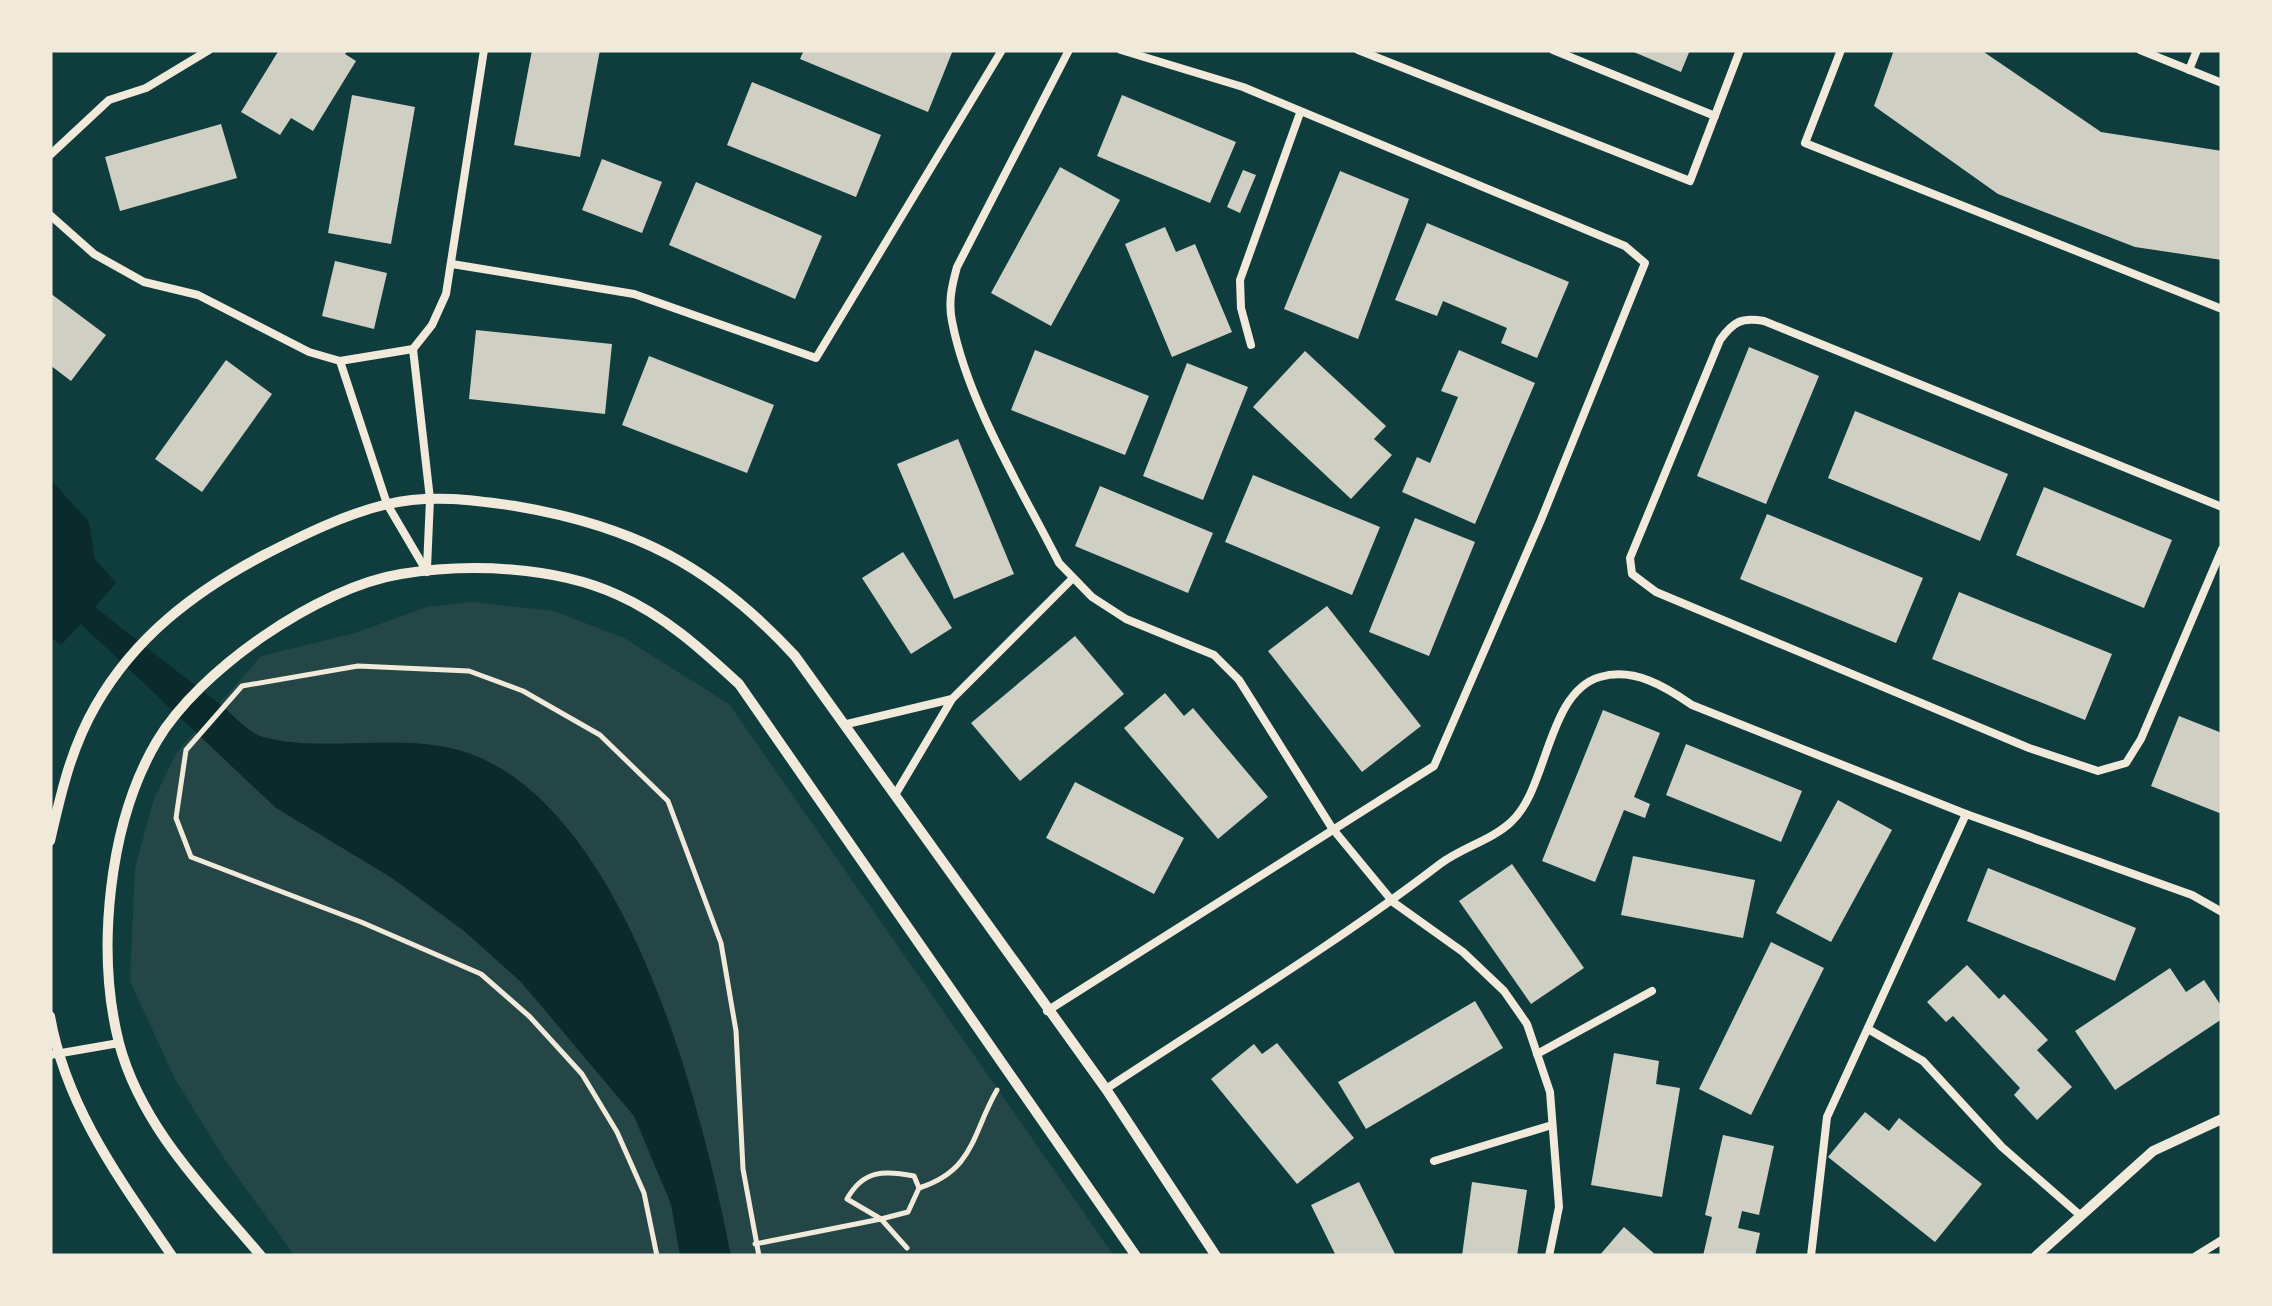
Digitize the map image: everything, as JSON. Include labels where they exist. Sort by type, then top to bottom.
[{"type":"street","points":[[50,841],[68,762],[97,703],[172,611],[296,538],[387,504],[430,499],[473,500],[565,514],[608,527],[685,561],[766,624],[847,724],[1106,1089],[1216,1256]]},
{"type":"street","points":[[261,1256],[170,1149],[133,1080],[120,1044],[108,984],[110,889],[130,806],[156,742],[190,697],[266,633],[319,604],[398,574],[467,569],[548,575],[616,594],[684,633],[739,684],[1136,1256]]},
{"type":"street","points":[[50,1016],[54,1054],[95,1144],[172,1256]]},
{"type":"street","points":[[2036,1256],[2153,1152],[2222,1119]]},
{"type":"lane","points":[[50,155],[110,100],[146,88],[209,50]]},
{"type":"lane","points":[[50,215],[94,254],[144,282],[198,295],[309,352],[340,360],[413,349],[432,325],[446,294],[484,50]]},
{"type":"lane","points":[[452,264],[634,294],[816,358],[1002,50]]},
{"type":"lane","points":[[1069,50],[957,267],[951,290],[951,319],[968,374],[1059,563],[1072,579],[1126,618],[1214,656],[1239,680],[1332,828],[1393,902],[1463,952],[1504,991],[1527,1024],[1550,1092],[1560,1206],[1548,1256]]},
{"type":"lane","points":[[1048,1010],[1434,766],[1542,520],[1645,263],[1626,246],[1243,87],[1122,50]]},
{"type":"lane","points":[[1358,50],[1690,181],[1740,50]]},
{"type":"lane","points":[[1553,50],[1715,116]]},
{"type":"lane","points":[[1841,50],[1805,143],[2222,308]]},
{"type":"lane","points":[[2140,50],[2222,83]]},
{"type":"lane","points":[[2166,61],[2171,50]]},
{"type":"lane","points":[[2189,70],[2197,50]]},
{"type":"lane","points":[[1251,346],[1240,308],[1240,280],[1300,113]]},
{"type":"lane","points":[[2222,507],[1764,321],[1744,318],[1731,325],[1720,340],[1630,558],[1632,574],[1656,592],[2029,748],[2098,770],[2126,763],[2141,739],[2222,549]]},
{"type":"lane","points":[[413,349],[430,499],[427,572]]},
{"type":"lane","points":[[340,360],[387,504],[427,572]]},
{"type":"lane","points":[[895,795],[952,699],[1072,579]]},
{"type":"lane","points":[[1106,1089],[1393,902],[1443,862],[1510,824],[1524,808],[1562,713],[1581,688],[1600,677],[1628,676],[1660,684],[1692,705],[1966,814],[2192,895],[2222,912]]},
{"type":"lane","points":[[847,724],[952,699]]},
{"type":"lane","points":[[1811,1256],[1827,1117],[1966,814]]},
{"type":"lane","points":[[1537,1054],[1652,991]]},
{"type":"lane","points":[[1868,1028],[1923,1061],[2002,1146],[2081,1216]]},
{"type":"lane","points":[[54,1054],[120,1044]]},
{"type":"lane","points":[[1434,1161],[1552,1125]]},
{"type":"lane","points":[[2196,1256],[2222,1240]]},
{"type":"path","points":[[657,1256],[644,1193],[617,1132],[582,1074],[530,1016],[481,974],[191,857],[176,818],[186,750],[242,686],[358,666],[469,671],[523,691],[585,726],[640,769],[668,800],[721,942],[736,1031],[743,1169],[759,1256]]},
{"type":"path","points":[[919,1188],[939,1182],[973,1150],[991,1100],[1008,1070]]},
{"type":"path","points":[[755,1244],[882,1220],[908,1212],[919,1188],[914,1176],[890,1171],[870,1174],[854,1186],[848,1200],[882,1220],[907,1248]]},
{"type":"shaded area","points":[[50,479],[89,522],[95,559],[116,583],[95,607],[252,732],[289,742],[400,742],[455,749],[481,758],[534,793],[579,844],[618,906],[679,1051],[701,1125],[731,1256],[680,1256],[671,1204],[634,1116],[521,982],[464,931],[392,878],[276,808],[81,624],[61,645],[50,636]]},
{"type":"shaded area","points":[[472,602],[554,611],[624,638],[729,704],[1114,1256],[295,1256],[225,1160],[174,1077],[130,981],[135,868],[154,799],[177,752],[261,656],[355,633],[427,607]]},
{"type":"building","points":[[279,50],[348,50],[345,54],[356,61],[313,131],[291,118],[280,135],[241,112]]},
{"type":"building","points":[[532,50],[600,50],[580,157],[514,145]]},
{"type":"building","points":[[804,50],[953,50],[928,112],[800,59]]},
{"type":"building","points":[[1629,50],[1690,50],[1681,72]]},
{"type":"building","points":[[1894,50],[1981,50],[2101,132],[2222,151],[2222,260],[2135,247],[1998,194],[1874,106]]},
{"type":"building","points":[[752,82],[881,135],[856,197],[727,145]]},
{"type":"building","points":[[352,95],[415,107],[391,244],[328,233]]},
{"type":"building","points":[[1122,95],[1236,142],[1210,203],[1097,156]]},
{"type":"building","points":[[221,124],[237,178],[120,211],[105,157]]},
{"type":"building","points":[[602,159],[662,182],[642,233],[582,210]]},
{"type":"building","points":[[1060,167],[1120,200],[1051,326],[991,293]]},
{"type":"building","points":[[1243,170],[1256,175],[1240,213],[1227,207]]},
{"type":"building","points":[[1340,171],[1409,199],[1358,339],[1284,309]]},
{"type":"building","points":[[696,182],[822,236],[795,299],[669,245]]},
{"type":"building","points":[[1427,223],[1569,282],[1537,358],[1501,343],[1507,328],[1443,301],[1437,316],[1395,300]]},
{"type":"building","points":[[1165,227],[1176,252],[1195,244],[1232,332],[1172,357],[1125,244]]},
{"type":"building","points":[[335,261],[387,273],[374,329],[322,316]]},
{"type":"building","points":[[50,293],[106,335],[71,381],[50,365]]},
{"type":"building","points":[[476,330],[612,344],[605,414],[469,399]]},
{"type":"building","points":[[1749,347],[1819,376],[1766,504],[1697,476]]},
{"type":"building","points":[[1035,350],[1149,396],[1125,455],[1011,410]]},
{"type":"building","points":[[1459,350],[1535,383],[1475,524],[1402,492],[1417,457],[1430,463],[1458,397],[1441,391]]},
{"type":"building","points":[[1305,351],[1386,426],[1374,439],[1392,455],[1351,499],[1253,407]]},
{"type":"building","points":[[649,356],[774,405],[747,473],[622,425]]},
{"type":"building","points":[[226,360],[272,394],[202,492],[155,459]]},
{"type":"building","points":[[1187,363],[1248,387],[1203,500],[1143,476]]},
{"type":"building","points":[[1855,411],[2008,474],[1980,541],[1828,478]]},
{"type":"building","points":[[958,439],[1014,574],[954,599],[897,464]]},
{"type":"building","points":[[1253,475],[1380,527],[1352,595],[1225,542]]},
{"type":"building","points":[[1100,486],[1213,533],[1188,593],[1075,546]]},
{"type":"building","points":[[2044,487],[2172,540],[2144,608],[2016,555]]},
{"type":"building","points":[[1767,514],[1923,578],[1896,643],[1740,579]]},
{"type":"building","points":[[1415,518],[1475,542],[1429,656],[1369,632]]},
{"type":"building","points":[[903,552],[952,628],[911,654],[862,578]]},
{"type":"building","points":[[1959,592],[2112,654],[2085,720],[1932,659]]},
{"type":"building","points":[[1327,606],[1421,726],[1362,772],[1268,651]]},
{"type":"building","points":[[1075,636],[1124,694],[1020,781],[971,723]]},
{"type":"building","points":[[1165,693],[1184,716],[1193,708],[1268,797],[1218,839],[1124,728]]},
{"type":"building","points":[[1603,710],[1660,733],[1634,797],[1650,804],[1645,818],[1624,810],[1595,882],[1542,861]]},
{"type":"building","points":[[2179,716],[2222,733],[2222,814],[2151,786]]},
{"type":"building","points":[[1686,744],[1802,791],[1781,842],[1666,795]]},
{"type":"building","points":[[1075,782],[1184,838],[1154,894],[1046,838]]},
{"type":"building","points":[[1838,800],[1892,830],[1831,942],[1776,913]]},
{"type":"building","points":[[1633,856],[1755,880],[1743,938],[1621,915]]},
{"type":"building","points":[[1512,864],[1584,968],[1531,1004],[1459,901]]},
{"type":"building","points":[[1988,868],[2136,928],[2115,981],[1967,921]]},
{"type":"building","points":[[1771,942],[1824,968],[1751,1115],[1699,1089]]},
{"type":"building","points":[[1967,965],[1999,999],[2004,994],[2048,1040],[2037,1050],[2072,1087],[2037,1120],[2014,1095],[2020,1088],[1953,1016],[1946,1022],[1927,1002]]},
{"type":"building","points":[[2170,968],[2186,992],[2204,980],[2222,1007],[2222,1019],[2115,1090],[2075,1031]]},
{"type":"building","points":[[1475,1001],[1503,1048],[1366,1129],[1338,1082]]},
{"type":"building","points":[[1277,1043],[1354,1138],[1297,1184],[1211,1079],[1254,1044],[1262,1054]]},
{"type":"building","points":[[1614,1053],[1659,1061],[1656,1084],[1680,1088],[1662,1197],[1591,1185]]},
{"type":"building","points":[[1865,1112],[1889,1131],[1899,1118],[1982,1184],[1935,1242],[1828,1157]]},
{"type":"building","points":[[1723,1135],[1774,1146],[1759,1215],[1742,1211],[1738,1228],[1760,1233],[1755,1256],[1703,1256],[1712,1217],[1705,1215]]},
{"type":"building","points":[[1359,1182],[1396,1256],[1336,1256],[1311,1205]]},
{"type":"building","points":[[1472,1182],[1527,1190],[1517,1256],[1462,1256]]},
{"type":"building","points":[[1624,1227],[1657,1256],[1599,1256]]}]
